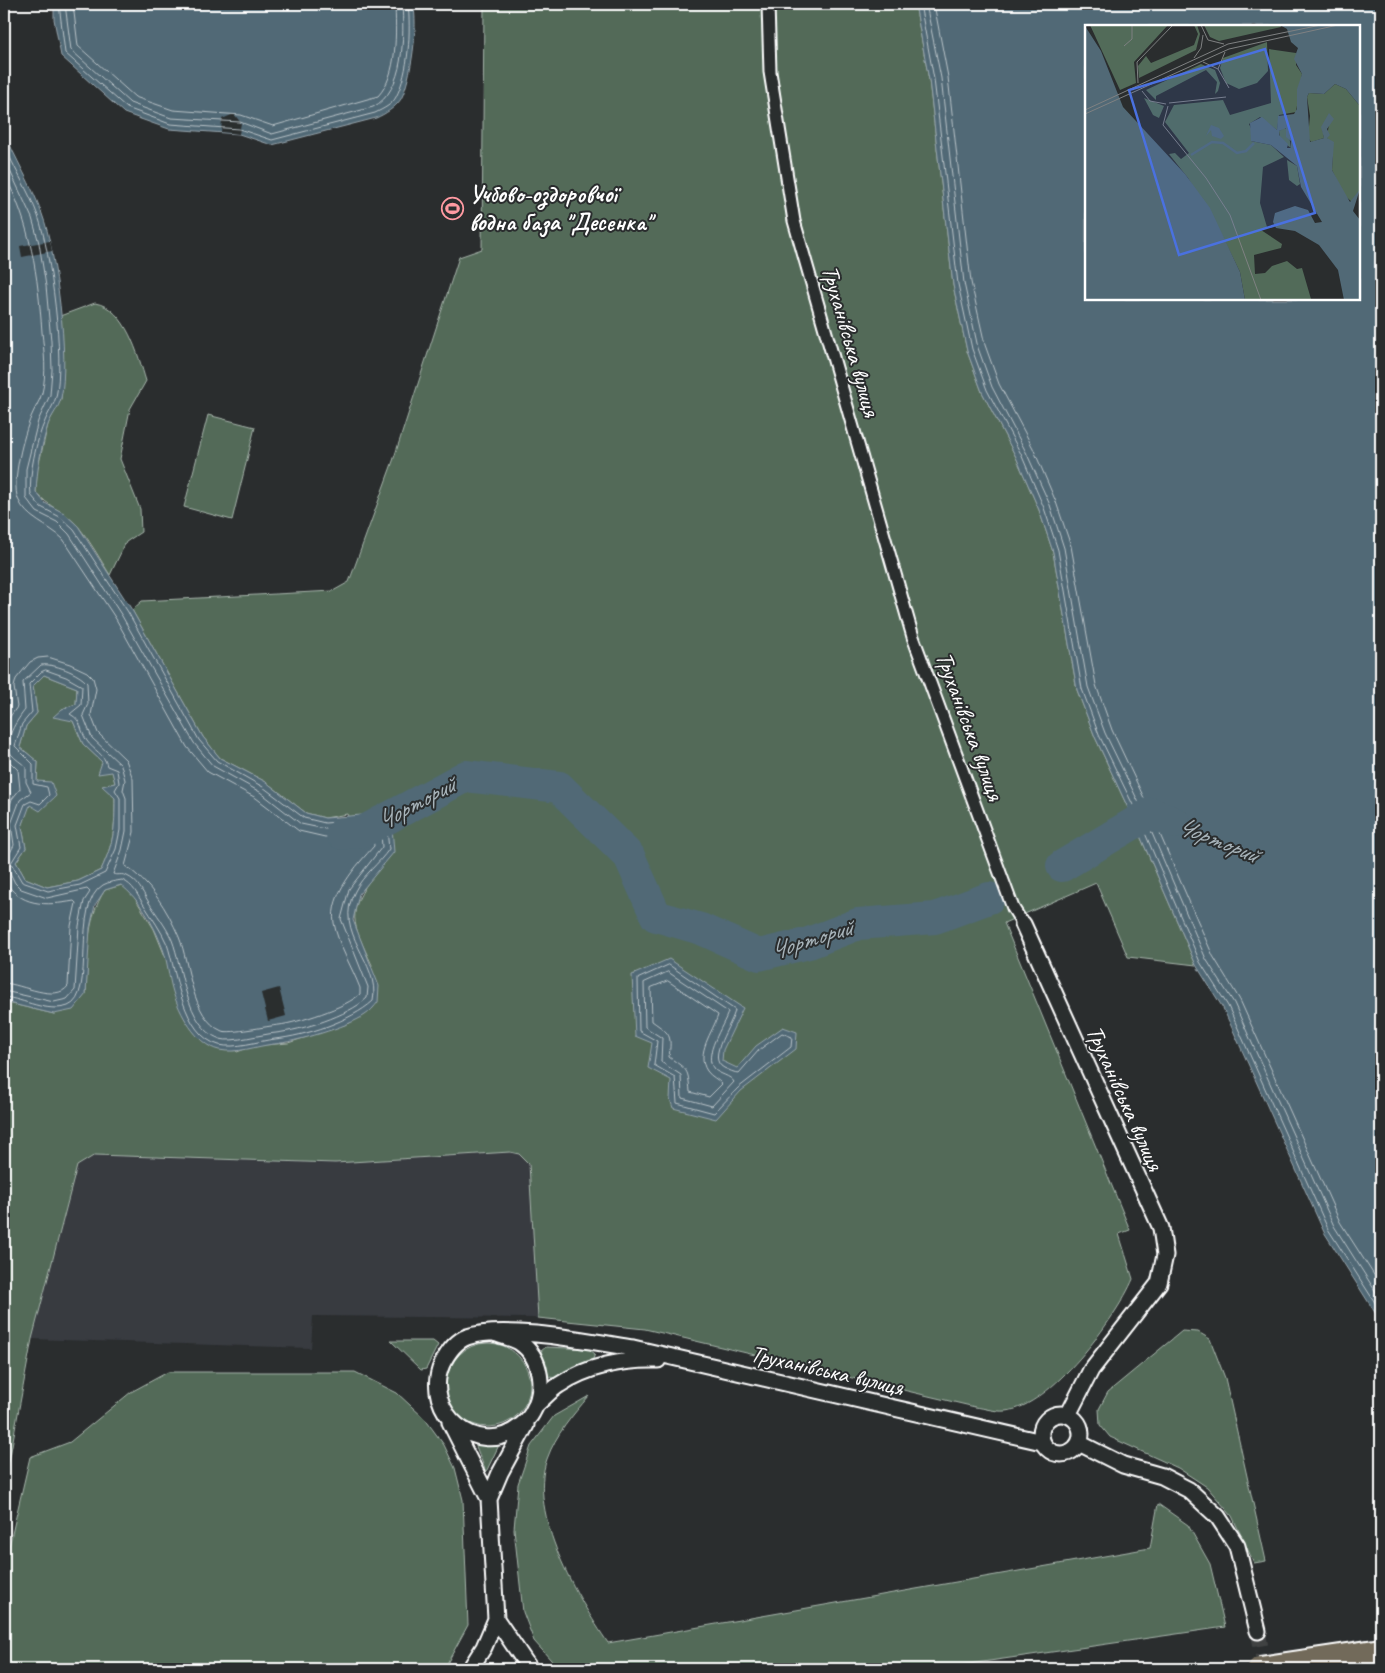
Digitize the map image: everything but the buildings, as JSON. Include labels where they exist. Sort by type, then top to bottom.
[{"type":"main road","points":[[1260,1669],[1381,1651]]},
{"type":"street","name":"Труханівська вулиця","points":[[768,4],[770,72],[794,221],[913,637],[1013,908],[1160,1228],[1165,1255],[1159,1283],[1091,1370],[1068,1415]]},
{"type":"street","name":"Труханівська вулиця","points":[[494,1333],[570,1338],[634,1348],[1042,1442]]},
{"type":"street","points":[[470,1669],[484,1647],[496,1619],[489,1499],[437,1396],[437,1375],[447,1353],[466,1337],[494,1333],[520,1342],[535,1360],[541,1378],[538,1403],[500,1473],[489,1499]]},
{"type":"street","name":"Труханівська вулиця","points":[[538,1403],[559,1385],[600,1366],[639,1360],[690,1361]]},
{"type":"street","points":[[1056,1414],[1068,1415],[1080,1426],[1079,1443],[1071,1452],[1060,1454],[1049,1451],[1042,1442],[1041,1430],[1046,1420],[1056,1414]]},
{"type":"street","points":[[445,1415],[462,1430],[475,1436],[506,1434],[530,1417]]},
{"type":"street","points":[[1079,1443],[1123,1465],[1162,1476],[1189,1490],[1218,1516],[1237,1546],[1258,1631]]},
{"type":"street","points":[[496,1619],[530,1669]]},
{"type":"shaded area","points":[[510,1152],[519,1154],[529,1163],[538,1318],[313,1316],[311,1348],[32,1339],[77,1165],[95,1155],[335,1163]]},
{"type":"green space","points":[[915,4],[929,80],[953,285],[967,351],[982,392],[1016,457],[1039,510],[1053,552],[1077,690],[1095,737],[1196,965],[1128,957],[1096,883],[1004,923],[1130,1230],[1119,1234],[1133,1279],[1113,1315],[1097,1337],[1061,1378],[1042,1394],[1023,1406],[998,1411],[645,1329],[538,1318],[529,1164],[519,1154],[510,1152],[335,1163],[95,1155],[77,1166],[32,1339],[4,1488],[4,1002],[54,1014],[86,994],[89,940],[94,914],[105,890],[122,885],[133,895],[154,929],[165,956],[237,1052],[253,1046],[288,1043],[350,1023],[372,965],[356,928],[355,918],[359,898],[375,873],[347,814],[325,818],[306,813],[266,782],[220,758],[203,737],[132,610],[142,601],[333,591],[349,582],[393,461],[459,257],[482,249],[484,5]]},
{"type":"green space","points":[[95,303],[106,307],[123,323],[135,346],[146,381],[130,409],[120,459],[140,509],[141,532],[126,542],[110,575],[78,526],[36,492],[37,472],[48,424],[61,399],[63,370],[60,316]]},
{"type":"green space","points":[[208,415],[255,427],[232,520],[184,507]]},
{"type":"green space","points":[[44,675],[77,688],[76,704],[62,709],[73,721],[83,744],[112,771],[115,783],[103,786],[115,798],[115,809],[111,843],[101,870],[78,881],[47,887],[25,878],[16,862],[26,848],[22,827],[37,781],[38,762],[20,747],[26,726],[37,713],[33,686]]},
{"type":"green space","points":[[1182,1331],[1198,1332],[1210,1339],[1225,1378],[1266,1561],[1254,1563],[1232,1516],[1207,1487],[1178,1468],[1110,1437],[1100,1425],[1099,1409],[1108,1392]]},
{"type":"green space","points":[[391,1341],[433,1341],[438,1345],[426,1369],[421,1370]]},
{"type":"green space","points":[[488,1343],[511,1350],[523,1362],[530,1385],[523,1408],[511,1420],[488,1427],[465,1420],[453,1408],[446,1385],[453,1362],[465,1350]]},
{"type":"green space","points":[[546,1347],[589,1349],[595,1354],[593,1359],[557,1378],[549,1377],[541,1351]]},
{"type":"green space","points":[[168,1372],[355,1372],[397,1393],[425,1419],[444,1445],[455,1468],[463,1500],[468,1625],[444,1669],[4,1669],[4,1568],[30,1457],[70,1442],[131,1392]]},
{"type":"green space","points":[[589,1396],[555,1441],[547,1459],[543,1481],[544,1504],[550,1529],[570,1580],[608,1643],[1150,1548],[1158,1504],[1188,1525],[1210,1564],[1225,1627],[934,1669],[559,1669],[534,1641],[523,1612],[514,1529],[518,1484],[531,1446],[554,1416]]},
{"type":"green space","points":[[475,1444],[499,1445],[486,1472]]},
{"type":"water","points":[[54,4],[413,4],[415,25],[411,66],[401,99],[386,113],[376,118],[272,145],[239,134],[169,129],[124,113],[61,56],[54,19]]},
{"type":"water","points":[[915,4],[1381,4],[1381,1322],[1324,1232],[1223,1008],[1196,965],[1095,737],[1077,690],[1053,552],[1039,510],[1016,457],[982,392],[967,351],[953,285],[929,80]]},
{"type":"water","points":[[4,131],[38,203],[47,231],[57,278],[63,333],[64,358],[61,398],[49,422],[46,433],[37,475],[36,492],[45,503],[64,513],[78,526],[132,610],[203,737],[220,758],[266,782],[306,813],[325,818],[374,814],[392,827],[394,852],[359,894],[353,920],[379,986],[378,1002],[367,1014],[347,1024],[283,1043],[226,1051],[211,1047],[196,1035],[179,1009],[165,956],[154,928],[139,904],[121,885],[105,890],[95,905],[90,928],[86,994],[73,1010],[54,1014],[4,1002]],"holes":[[[44,675],[77,688],[76,704],[62,709],[53,717],[73,721],[83,744],[102,762],[98,774],[112,772],[115,783],[102,786],[115,798],[113,835],[101,870],[78,881],[47,887],[25,878],[16,862],[26,848],[22,827],[30,805],[40,811],[56,796],[51,782],[37,781],[38,762],[20,747],[26,726],[37,713],[33,686]]]},
{"type":"water","points":[[669,959],[743,1008],[723,1050],[722,1061],[737,1068],[756,1046],[783,1027],[797,1032],[796,1049],[741,1091],[716,1119],[673,1108],[670,1099],[671,1080],[648,1068],[652,1043],[635,1036],[632,975]]},
{"type":"pier","points":[[234,114],[241,123],[239,134],[221,132],[222,119]]},
{"type":"pier","points":[[50,241],[52,251],[22,257],[20,246]]},
{"type":"pier","points":[[279,988],[286,1016],[268,1021],[261,993]]},
{"type":"waterway","name":"Чорторий","points":[[342,834],[364,831],[466,776],[559,787],[629,856],[656,916],[701,929],[759,955],[809,943],[858,924],[935,918],[989,898]]},
{"type":"waterway","name":"Чорторий","points":[[1062,866],[1151,813],[1175,823]]},
{"type":"tunnel","points":[[1258,1631],[1265,1669]]},
{"type":"place","name":"Учбово-оздоровчої водна база \"Десенка\"","points":[[453,208]]}]
